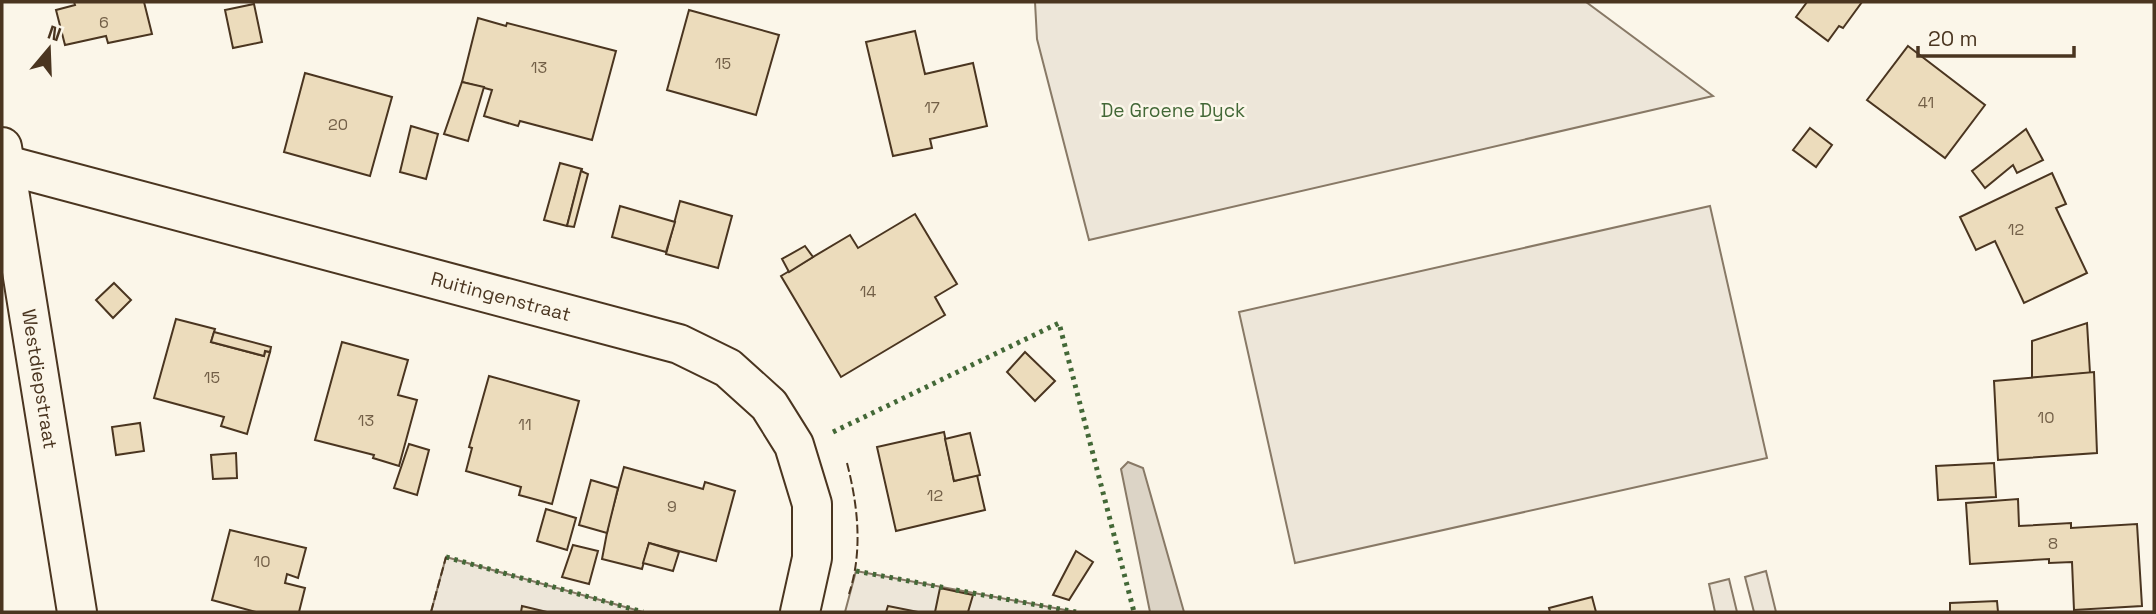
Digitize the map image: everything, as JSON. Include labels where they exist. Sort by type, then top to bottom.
[{"type":"street","name":"Westdiepstraat","points":[[4,156],[77,612]]},
{"type":"street","name":"Ruitingenstraat","points":[[4,156],[679,344],[728,368],[769,405],[794,445],[812,504],[812,558],[800,612]]},
{"type":"green space","name":"De Groene Dyck","points":[[1035,2],[1586,2],[1713,96],[1089,240],[1037,39]]},
{"type":"green space","points":[[1710,206],[1767,458],[1295,563],[1239,312]]},
{"type":"green space","points":[[446,557],[643,612],[431,612]]},
{"type":"green space","points":[[856,571],[1076,612],[845,612]]},
{"type":"green space","points":[[1766,571],[1776,612],[1754,612],[1745,577]]},
{"type":"green space","points":[[1729,579],[1737,612],[1715,612],[1709,584]]},
{"type":"shaded area","points":[[1128,462],[1143,468],[1184,612],[1150,612],[1121,469]]},
{"type":"building","points":[[74,2],[144,2],[152,34],[108,43],[106,36],[65,45],[56,10],[75,5]]},
{"type":"building","points":[[1807,2],[1862,2],[1843,28],[1839,26],[1828,41],[1796,17]]},
{"type":"building","points":[[254,4],[262,42],[233,48],[225,10]]},
{"type":"building","points":[[689,10],[779,35],[756,115],[667,90]]},
{"type":"building","points":[[478,18],[616,51],[592,140],[520,121],[518,126],[484,116],[492,90],[462,82]]},
{"type":"building","points":[[915,31],[925,74],[973,63],[987,126],[930,139],[932,148],[893,156],[866,42]]},
{"type":"building","points":[[1908,46],[1985,105],[1945,158],[1867,100]]},
{"type":"building","points":[[305,73],[392,97],[370,176],[284,152]]},
{"type":"building","points":[[462,82],[484,87],[468,141],[444,134]]},
{"type":"building","points":[[411,126],[438,134],[426,179],[400,172]]},
{"type":"building","points":[[1810,128],[1832,145],[1816,167],[1793,150]]},
{"type":"building","points":[[2026,129],[2043,160],[2017,173],[2013,165],[1985,188],[1972,171]]},
{"type":"building","points":[[560,163],[582,169],[567,226],[544,220]]},
{"type":"building","points":[[581,171],[588,174],[574,227],[567,226]]},
{"type":"building","points":[[2052,173],[2066,204],[2056,208],[2087,273],[2024,303],[1995,241],[1976,250],[1960,217]]},
{"type":"building","points":[[680,201],[732,216],[718,268],[666,254]]},
{"type":"building","points":[[620,206],[675,222],[666,252],[612,237]]},
{"type":"building","points":[[915,214],[957,284],[935,297],[945,315],[841,377],[781,276],[850,235],[858,248]]},
{"type":"building","points":[[805,246],[813,257],[789,272],[782,259]]},
{"type":"building","points":[[114,283],[131,300],[113,318],[96,300]]},
{"type":"building","points":[[176,319],[215,329],[211,342],[264,356],[265,351],[270,352],[247,434],[221,426],[224,417],[154,398]]},
{"type":"building","points":[[2087,323],[2090,373],[2032,378],[2032,341]]},
{"type":"building","points":[[214,332],[271,347],[270,352],[265,351],[264,356],[211,342]]},
{"type":"building","points":[[342,342],[408,360],[398,395],[417,400],[399,466],[373,458],[374,455],[315,440]]},
{"type":"building","points":[[1025,352],[1055,381],[1035,401],[1007,372]]},
{"type":"building","points":[[2094,372],[2097,453],[1998,460],[1994,381]]},
{"type":"building","points":[[489,376],[579,401],[552,504],[519,495],[521,487],[466,471],[472,448],[469,447]]},
{"type":"building","points":[[140,423],[144,451],[116,455],[112,427]]},
{"type":"building","points":[[944,432],[954,481],[977,475],[985,510],[896,531],[877,447]]},
{"type":"building","points":[[970,433],[980,475],[954,481],[945,439]]},
{"type":"building","points":[[409,444],[429,450],[417,495],[394,488]]},
{"type":"building","points":[[236,453],[237,478],[213,479],[211,455]]},
{"type":"building","points":[[1994,463],[1996,497],[1938,500],[1936,466]]},
{"type":"building","points":[[624,467],[703,489],[705,482],[735,491],[716,561],[649,543],[642,569],[602,559]]},
{"type":"building","points":[[591,480],[618,488],[607,533],[579,525]]},
{"type":"building","points":[[2018,499],[2019,526],[2071,523],[2071,528],[2137,524],[2142,606],[2074,610],[2072,562],[2049,563],[2049,559],[1970,564],[1966,503]]},
{"type":"building","points":[[546,509],[576,518],[567,550],[537,541]]},
{"type":"building","points":[[230,530],[306,548],[298,578],[287,574],[285,583],[305,588],[299,612],[256,612],[212,600]]},
{"type":"building","points":[[649,543],[679,552],[673,571],[643,563]]},
{"type":"building","points":[[573,545],[598,551],[589,584],[562,577]]},
{"type":"building","points":[[1076,551],[1093,562],[1069,600],[1053,595]]},
{"type":"building","points":[[940,588],[973,595],[968,612],[935,612]]},
{"type":"building","points":[[1592,597],[1596,612],[1550,612],[1549,608]]},
{"type":"building","points":[[1997,601],[1998,612],[1950,612],[1950,603]]},
{"type":"building","points":[[522,606],[547,612],[521,612]]},
{"type":"building","points":[[888,606],[918,612],[886,612]]},
{"type":"hedge","points":[[833,432],[1059,323],[1134,612]]},
{"type":"hedge","points":[[446,557],[643,612]]},
{"type":"hedge","points":[[856,571],[946,588]]},
{"type":"hedge","points":[[956,590],[1076,612]]},
{"type":"fence","points":[[847,463],[857,528],[856,561],[849,594]]},
{"type":"fence","points":[[431,612],[446,557]]}]
